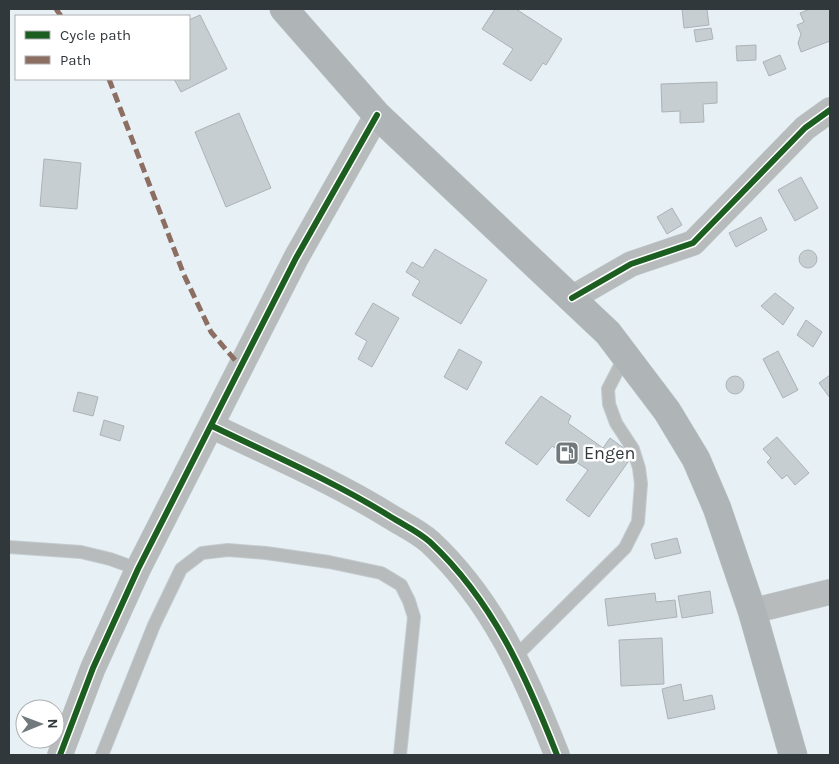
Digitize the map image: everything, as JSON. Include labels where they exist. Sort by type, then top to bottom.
[{"type":"main road","points":[[284,9],[377,115],[608,333],[667,411],[696,460],[717,508],[752,611],[793,755]]},
{"type":"street","points":[[572,298],[631,264],[693,243],[805,128],[830,110]]},
{"type":"street","points":[[60,755],[93,668],[138,569],[296,258],[377,115]]},
{"type":"street","points":[[212,426],[362,499],[429,541],[472,588],[495,620],[538,705],[557,755]]},
{"type":"street","points":[[752,611],[830,592]]},
{"type":"lane","points":[[514,657],[625,548],[638,522],[641,484],[639,468],[633,449],[616,423],[608,404],[608,389],[625,356]]},
{"type":"lane","points":[[9,547],[81,552],[110,559],[138,569]]},
{"type":"lane","points":[[102,755],[154,625],[181,569],[202,553],[228,550],[266,553],[329,562],[381,573],[401,585],[414,617],[400,755]]},
{"type":"building","points":[[495,9],[516,9],[562,39],[546,65],[543,63],[531,81],[503,64],[513,49],[482,29]]},
{"type":"building","points":[[682,9],[707,9],[709,25],[684,28]]},
{"type":"building","points":[[810,9],[830,9],[830,41],[801,52],[798,43],[801,34],[797,25],[804,22],[800,13]]},
{"type":"building","points":[[200,15],[227,69],[181,92],[175,80],[190,80],[190,20]]},
{"type":"building","points":[[711,28],[713,39],[696,42],[694,30]]},
{"type":"building","points":[[756,45],[756,60],[737,61],[736,46]]},
{"type":"building","points":[[780,55],[786,69],[769,76],[763,62]]},
{"type":"building","points":[[717,82],[717,103],[703,104],[704,122],[680,123],[680,111],[662,112],[661,84]]},
{"type":"building","points":[[239,113],[271,188],[226,207],[195,132]]},
{"type":"building","points":[[44,159],[81,163],[77,209],[40,206]]},
{"type":"building","points":[[801,177],[818,208],[795,221],[778,190]]},
{"type":"building","points":[[672,208],[682,225],[667,234],[657,217]]},
{"type":"building","points":[[761,217],[767,230],[736,247],[729,233]]},
{"type":"building","points":[[435,249],[487,280],[461,324],[412,295],[420,281],[406,272],[412,262],[423,268]]},
{"type":"building","points":[[804,250],[812,250],[817,255],[815,266],[804,268],[799,263],[799,255]]},
{"type":"building","points":[[775,293],[794,308],[783,325],[761,306]]},
{"type":"building","points":[[373,303],[399,318],[372,367],[358,359],[367,341],[355,334]]},
{"type":"building","points":[[806,320],[822,332],[813,347],[797,335]]},
{"type":"building","points":[[459,349],[482,362],[467,390],[444,377]]},
{"type":"building","points":[[778,351],[798,390],[783,398],[763,359]]},
{"type":"building","points":[[830,375],[830,398],[819,383]]},
{"type":"building","points":[[731,376],[739,376],[744,381],[742,392],[731,394],[726,389],[726,381]]},
{"type":"building","points":[[78,392],[98,397],[93,416],[73,411]]},
{"type":"building","points":[[541,396],[571,416],[568,423],[603,448],[610,438],[633,455],[589,517],[566,500],[588,470],[552,446],[537,465],[505,443]]},
{"type":"building","points":[[104,420],[124,426],[120,441],[100,435]]},
{"type":"building","points":[[777,437],[809,473],[795,485],[787,475],[782,479],[767,462],[771,458],[763,449]]},
{"type":"building","points":[[677,538],[681,553],[655,559],[651,544]]},
{"type":"building","points":[[710,591],[713,613],[682,618],[678,596]]},
{"type":"building","points":[[655,593],[656,602],[675,600],[677,617],[608,626],[605,599]]},
{"type":"building","points":[[662,638],[664,684],[621,686],[619,640]]},
{"type":"building","points":[[681,684],[684,701],[712,695],[715,709],[668,719],[662,689]]},
{"type":"marked path","points":[[56,9],[60,15]]},
{"type":"marked path","points":[[109,80],[184,275],[211,332],[241,367]]},
{"type":"cycle path","points":[[572,298],[631,264],[693,243],[805,128],[830,110]]},
{"type":"cycle path","points":[[60,755],[93,668],[138,569],[296,258],[377,115]]},
{"type":"cycle path","points":[[212,426],[348,492],[430,542],[452,565],[490,614],[520,668],[557,755]]},
{"type":"place","name":"Engen","points":[[567,453]]}]
